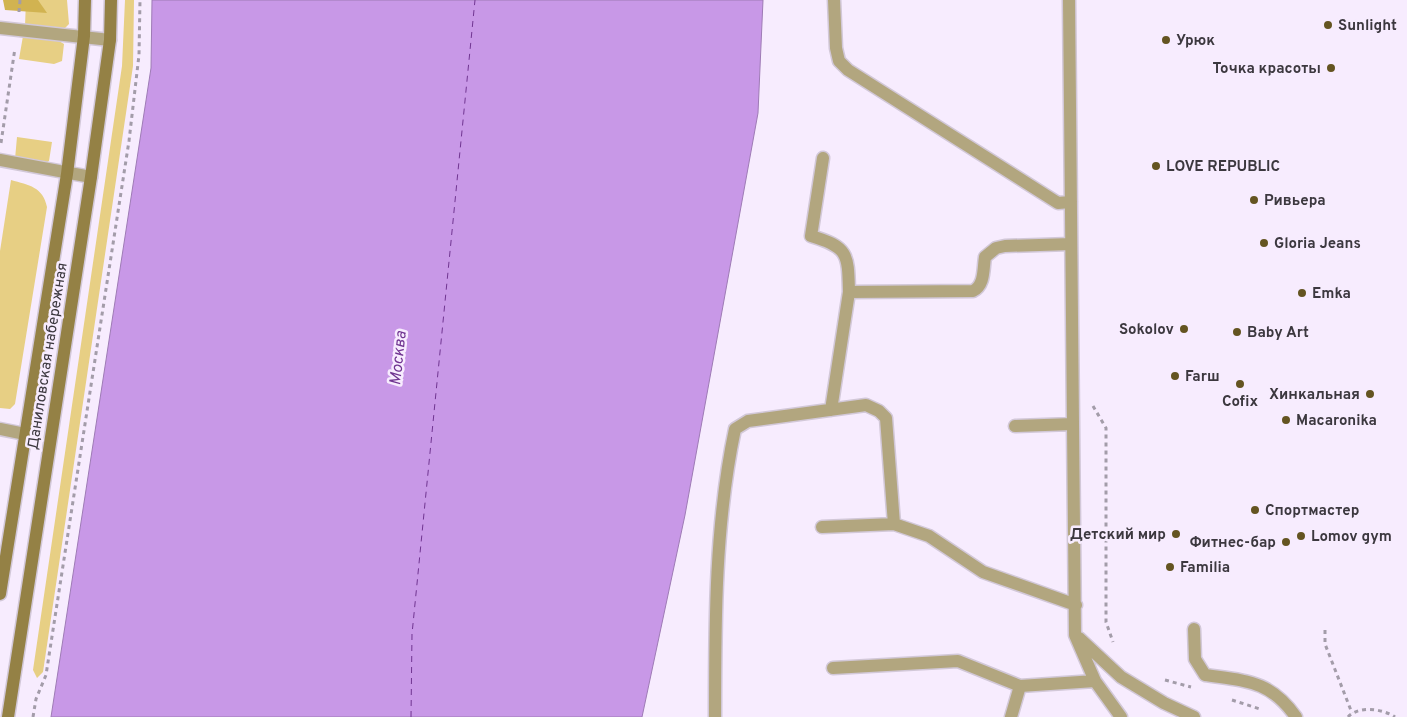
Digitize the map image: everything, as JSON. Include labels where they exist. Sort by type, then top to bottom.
[{"type":"main road","name":"Даниловская набережная","points":[[0,594],[67,174],[84,36],[85,0]]},
{"type":"main road","name":"Даниловская набережная","points":[[8,717],[91,177],[110,40],[111,0]]},
{"type":"lane","points":[[834,0],[836,48],[839,61],[848,70],[1058,203],[1071,202]]},
{"type":"lane","points":[[1068,0],[1075,635],[1095,682],[1117,708],[1121,717]]},
{"type":"lane","points":[[0,28],[110,40]]},
{"type":"lane","points":[[823,158],[812,236],[833,243],[843,251],[847,264],[848,292],[831,410]]},
{"type":"lane","points":[[0,160],[91,177]]},
{"type":"lane","points":[[848,292],[973,291],[982,283],[985,257],[996,248],[1005,246],[1072,244]]},
{"type":"lane","points":[[715,717],[715,608],[728,464],[735,429],[748,421],[866,405],[879,411],[886,418],[894,524]]},
{"type":"lane","points":[[1014,426],[1073,424]]},
{"type":"lane","points":[[0,429],[25,434]]},
{"type":"lane","points":[[822,527],[894,524],[928,536],[983,572],[1076,605]]},
{"type":"lane","points":[[1194,629],[1195,660],[1204,675],[1254,683],[1281,696],[1296,717]]},
{"type":"lane","points":[[1075,635],[1121,677],[1164,703],[1194,717]]},
{"type":"lane","points":[[833,668],[958,661],[1020,686],[1095,682]]},
{"type":"lane","points":[[1011,717],[1020,686]]},
{"type":"path","points":[[0,152],[18,31],[20,0]]},
{"type":"path","points":[[33,717],[36,698],[46,675],[129,141],[139,55],[140,0]]},
{"type":"path","points":[[1092,404],[1106,428],[1106,622],[1115,649]]},
{"type":"path","points":[[1326,630],[1325,644],[1352,713]]},
{"type":"path","points":[[1160,678],[1192,687]]},
{"type":"path","points":[[1230,699],[1266,712]]},
{"type":"path","points":[[1348,717],[1352,713],[1369,710],[1388,712],[1395,717]]},
{"type":"shaded area","points":[[3,0],[38,0],[47,13],[5,10]]},
{"type":"shaded area","points":[[26,0],[67,0],[69,24],[63,30],[25,26]]},
{"type":"shaded area","points":[[125,0],[134,0],[133,66],[43,672],[37,678],[33,670],[122,66]]},
{"type":"shaded area","points":[[23,36],[59,41],[64,44],[62,61],[54,64],[19,59]]},
{"type":"shaded area","points":[[17,137],[52,142],[49,161],[43,164],[15,159]]},
{"type":"shaded area","points":[[11,180],[29,185],[39,191],[47,207],[15,404],[10,409],[0,408],[0,251]]},
{"type":"water","name":"Москва","points":[[152,0],[763,0],[758,113],[685,515],[642,717],[51,717],[151,68]]},
{"type":"ferry route","points":[[411,717],[412,634],[475,0]]},
{"type":"place","name":"Sunlight","points":[[1328,25]]},
{"type":"place","name":"Урюк","points":[[1166,40]]},
{"type":"place","name":"Точка красоты","points":[[1331,68]]},
{"type":"place","name":"LOVE REPUBLIC","points":[[1156,166]]},
{"type":"place","name":"Ривьера","points":[[1254,200]]},
{"type":"place","name":"Gloria Jeans","points":[[1264,243]]},
{"type":"place","name":"Emka","points":[[1302,293]]},
{"type":"place","name":"Sokolov","points":[[1184,329]]},
{"type":"place","name":"Baby Art","points":[[1237,332]]},
{"type":"place","name":"Farш","points":[[1175,376]]},
{"type":"place","name":"Cofix","points":[[1240,384]]},
{"type":"place","name":"Хинкальная","points":[[1370,394]]},
{"type":"place","name":"Macaronika","points":[[1286,420]]},
{"type":"place","name":"Спортмастер","points":[[1255,510]]},
{"type":"place","name":"Детский мир","points":[[1176,534]]},
{"type":"place","name":"Lomov gym","points":[[1301,536]]},
{"type":"place","name":"Фитнес-бар","points":[[1286,542]]},
{"type":"place","name":"Familia","points":[[1170,567]]}]
